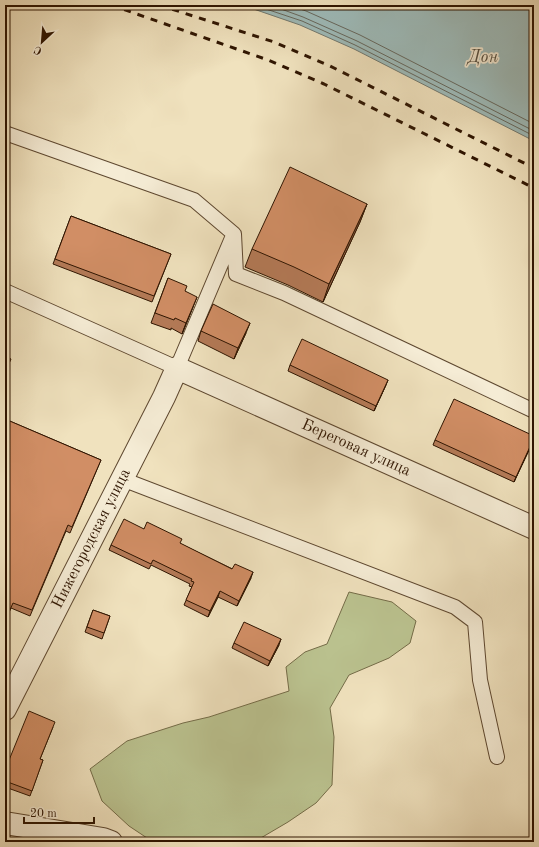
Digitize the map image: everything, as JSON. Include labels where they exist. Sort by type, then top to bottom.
[{"type":"street","name":"Нижегородская улица","points":[[5,709],[164,397],[177,368]]},
{"type":"street","name":"Береговая улица","points":[[177,368],[534,528]]},
{"type":"street","points":[[5,823],[103,839],[111,842]]},
{"type":"lane","points":[[5,133],[194,200],[234,234],[236,274],[284,293],[534,410]]},
{"type":"lane","points":[[5,291],[177,368],[234,234]]},
{"type":"lane","points":[[122,479],[455,607],[475,622],[480,680],[497,758]]},
{"type":"green space","points":[[349,592],[392,602],[416,621],[410,643],[389,658],[349,675],[330,708],[334,737],[332,785],[316,803],[254,842],[153,842],[129,826],[102,801],[90,769],[127,741],[183,723],[209,717],[289,691],[286,667],[305,652],[327,644]]},
{"type":"water","name":"Дон","points":[[242,5],[534,5],[534,141],[354,49],[300,25]]},
{"type":"building","points":[[290,167],[367,204],[329,284],[252,249]]},
{"type":"building","points":[[71,216],[171,254],[154,296],[55,259]]},
{"type":"building","points":[[168,278],[187,286],[185,291],[197,297],[186,323],[175,318],[174,320],[155,313]]},
{"type":"building","points":[[213,304],[250,323],[238,348],[201,331]]},
{"type":"building","points":[[302,339],[388,380],[376,406],[290,365]]},
{"type":"building","points":[[5,356],[11,359],[5,373]]},
{"type":"building","points":[[454,399],[534,436],[516,477],[435,440]]},
{"type":"building","points":[[5,419],[101,460],[72,527],[68,525],[32,610],[13,603],[5,621]]},
{"type":"building","points":[[124,519],[144,529],[147,522],[182,539],[180,543],[232,569],[235,564],[253,572],[239,601],[220,591],[210,611],[186,600],[194,582],[191,581],[192,579],[153,560],[151,564],[111,545]]},
{"type":"building","points":[[93,610],[110,616],[104,633],[87,627]]},
{"type":"building","points":[[244,622],[281,639],[270,661],[234,643]]},
{"type":"building","points":[[29,711],[55,722],[40,759],[43,760],[32,791],[5,781],[5,770]]},
{"type":"railway","points":[[111,5],[268,60],[324,84],[534,188]]},
{"type":"railway","points":[[159,5],[274,42],[330,66],[534,168]]},
{"type":"railway","points":[[209,5],[217,8]]}]
